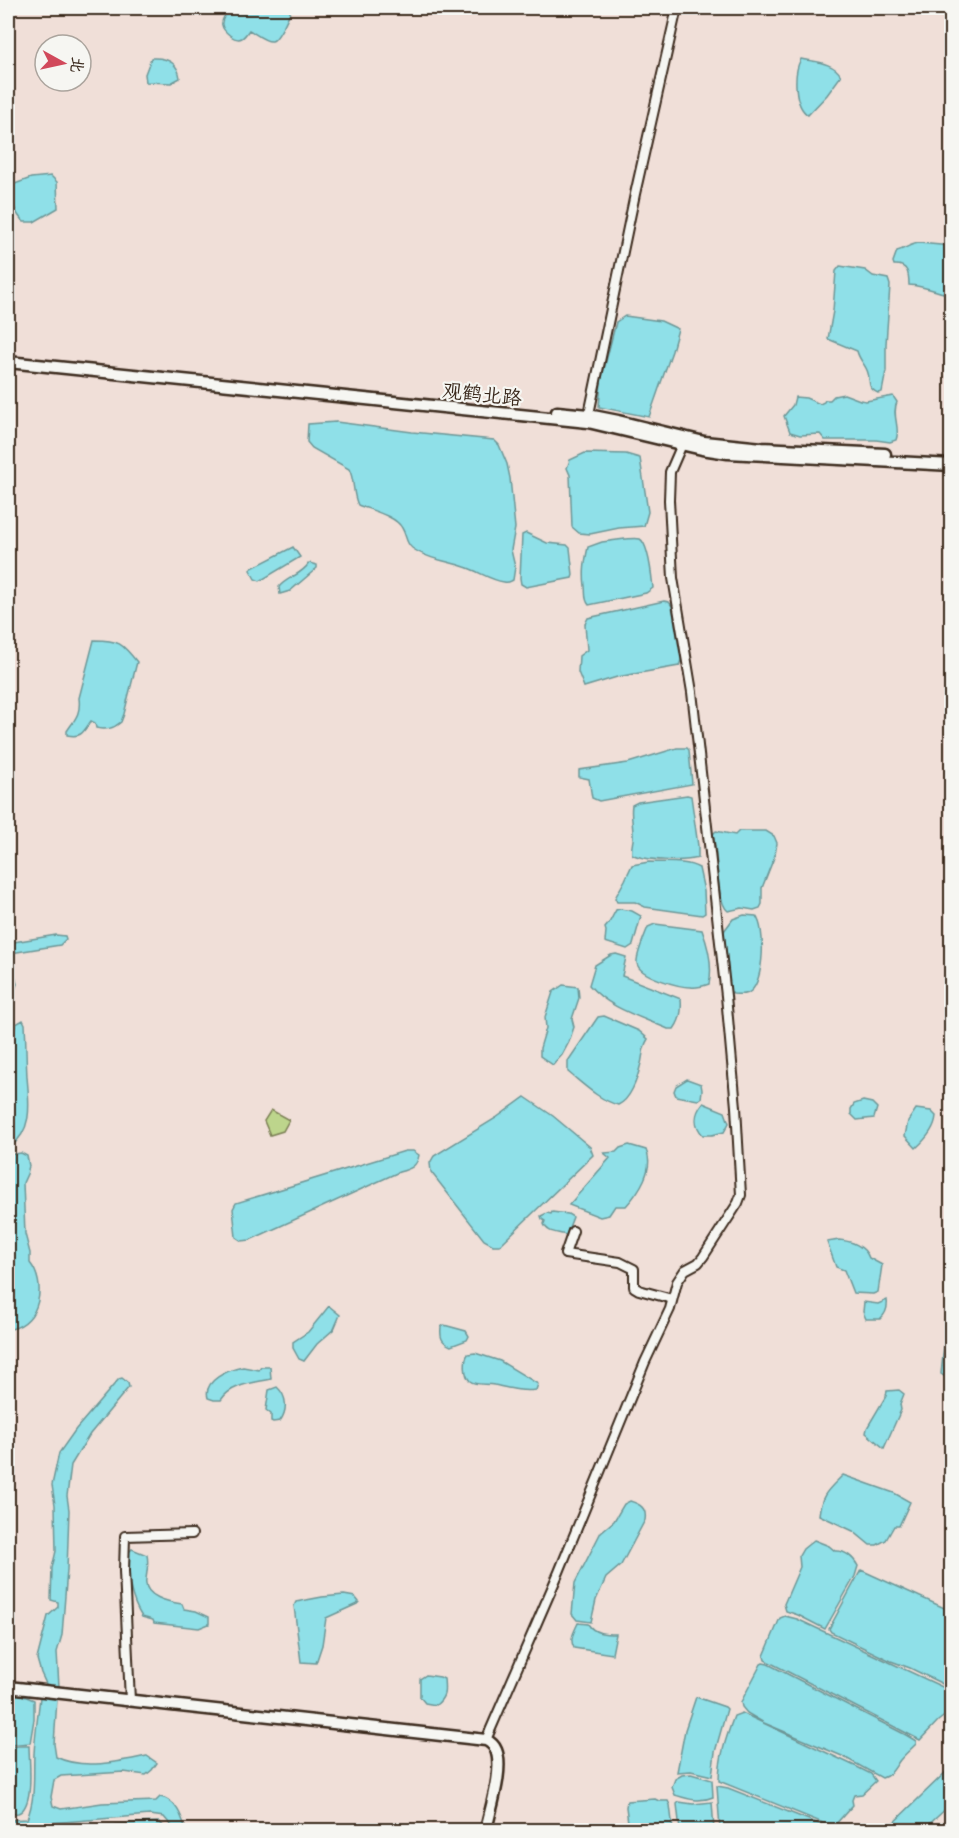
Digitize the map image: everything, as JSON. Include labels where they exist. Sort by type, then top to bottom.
[{"type":"street","points":[[588,418],[677,8]]},
{"type":"street","name":"观鹤北路","points":[[8,355],[588,418],[728,453],[951,465]]},
{"type":"street","name":"观鹤北路","points":[[8,362],[588,418]]},
{"type":"street","points":[[486,1740],[559,1572],[645,1362],[670,1309],[677,1282],[685,1270],[698,1263],[703,1257],[741,1195],[726,996],[692,692],[673,578],[670,472],[683,441]]},
{"type":"street","name":"观鹤北路","points":[[683,441],[762,448],[951,458]]},
{"type":"street","points":[[573,1231],[565,1254],[629,1265],[634,1269],[634,1287],[672,1299]]},
{"type":"street","points":[[130,1701],[124,1571],[125,1536],[192,1534]]},
{"type":"street","points":[[8,1687],[486,1740],[492,1743],[497,1750],[498,1765],[486,1830]]},
{"type":"green space","points":[[271,1110],[289,1120],[283,1131],[270,1135],[264,1121]]},
{"type":"water","points":[[216,8],[292,8],[281,32],[275,40],[269,41],[249,30],[242,38],[233,37],[223,27],[222,22],[225,15]]},
{"type":"water","points":[[151,58],[162,58],[174,64],[180,78],[171,83],[146,82],[145,74]]},
{"type":"water","points":[[801,59],[829,65],[841,76],[808,115],[803,111],[796,89],[798,65]]},
{"type":"water","points":[[51,176],[57,182],[58,208],[34,222],[24,222],[17,214],[14,205],[12,185],[31,178]]},
{"type":"water","points":[[919,243],[951,246],[951,295],[909,285],[905,268],[894,265],[897,251]]},
{"type":"water","points":[[840,266],[865,270],[873,276],[888,279],[890,285],[886,371],[882,392],[878,393],[870,387],[867,370],[857,351],[828,339],[836,271]]},
{"type":"water","points":[[625,316],[661,321],[678,329],[649,417],[599,407],[601,381],[616,322]]},
{"type":"water","points":[[844,394],[866,401],[893,396],[897,402],[895,407],[896,440],[890,442],[825,440],[820,434],[800,435],[790,432],[784,416],[793,405],[795,397],[806,398],[820,404],[834,396]]},
{"type":"water","points":[[336,422],[494,440],[499,445],[507,464],[510,478],[515,528],[511,550],[515,567],[513,580],[499,581],[418,552],[410,546],[402,528],[394,520],[358,505],[349,469],[312,448],[307,442],[308,424]]},
{"type":"water","points":[[585,453],[626,454],[640,458],[648,512],[644,526],[590,534],[579,533],[572,527],[570,475],[567,468],[570,460]]},
{"type":"water","points":[[526,533],[547,543],[567,545],[570,548],[572,578],[526,587],[521,584],[522,535]]},
{"type":"water","points":[[640,539],[643,542],[650,562],[653,588],[646,593],[589,605],[584,576],[588,547],[602,542]]},
{"type":"water","points":[[293,547],[300,557],[260,581],[255,579],[250,570],[252,568]]},
{"type":"water","points":[[309,563],[317,565],[317,568],[290,591],[280,594],[279,587]]},
{"type":"water","points":[[664,601],[669,602],[672,606],[681,660],[679,666],[617,677],[584,687],[578,672],[579,656],[587,650],[585,624],[588,618]]},
{"type":"water","points":[[94,640],[119,644],[137,662],[124,714],[121,722],[112,728],[96,728],[95,723],[91,721],[79,735],[67,735],[78,712],[79,698]]},
{"type":"water","points":[[677,748],[689,750],[692,784],[599,801],[592,798],[589,779],[579,777],[579,770],[628,763]]},
{"type":"water","points":[[691,796],[698,858],[665,860],[632,854],[632,805],[638,802]]},
{"type":"water","points":[[716,831],[735,835],[739,831],[766,831],[774,836],[777,843],[775,855],[762,888],[760,908],[728,911],[724,906],[719,887],[713,834]]},
{"type":"water","points":[[649,862],[681,863],[699,868],[704,891],[705,913],[702,915],[645,907],[635,902],[617,902],[615,898],[632,865]]},
{"type":"water","points":[[616,910],[632,911],[641,916],[633,945],[627,949],[605,942],[605,928]]},
{"type":"water","points":[[744,915],[756,916],[759,923],[762,943],[761,966],[755,985],[749,993],[733,994],[728,989],[724,931],[733,919]]},
{"type":"water","points":[[655,924],[702,930],[709,957],[709,984],[700,987],[685,987],[660,980],[639,968],[637,959],[641,945],[648,927]]},
{"type":"water","points":[[56,935],[65,936],[66,939],[60,945],[11,954],[10,959],[17,984],[15,989],[8,991],[8,943]]},
{"type":"water","points":[[616,954],[626,957],[622,976],[681,999],[680,1015],[674,1029],[668,1029],[615,1006],[589,985],[595,965]]},
{"type":"water","points":[[563,985],[578,987],[579,998],[572,1019],[574,1027],[569,1042],[553,1065],[540,1056],[540,1048],[546,1028],[545,1017],[553,992]]},
{"type":"water","points":[[604,1016],[639,1031],[648,1039],[632,1089],[626,1099],[618,1105],[598,1096],[568,1072],[568,1061],[598,1017]]},
{"type":"water","points":[[23,1020],[29,1096],[28,1115],[18,1140],[8,1147],[10,1043],[16,1024]]},
{"type":"water","points":[[687,1079],[701,1084],[701,1098],[698,1100],[676,1096],[674,1091],[676,1086]]},
{"type":"water","points":[[525,1097],[553,1116],[590,1147],[593,1155],[500,1245],[493,1245],[484,1240],[431,1172],[430,1163],[434,1156],[496,1118]]},
{"type":"water","points":[[863,1101],[872,1103],[877,1108],[874,1118],[857,1120],[851,1114],[854,1104]]},
{"type":"water","points":[[703,1103],[725,1112],[729,1123],[724,1132],[703,1135],[700,1131],[696,1119]]},
{"type":"water","points":[[916,1109],[931,1111],[936,1116],[932,1130],[916,1148],[905,1136],[908,1121]]},
{"type":"water","points":[[629,1145],[646,1150],[648,1164],[644,1180],[626,1206],[615,1206],[609,1215],[600,1217],[569,1205],[610,1158],[604,1153],[616,1152]]},
{"type":"water","points":[[405,1151],[413,1151],[419,1155],[415,1165],[410,1168],[250,1240],[242,1241],[236,1237],[233,1209],[236,1203]]},
{"type":"water","points":[[21,1153],[27,1156],[29,1166],[23,1183],[25,1234],[30,1263],[38,1281],[39,1292],[38,1302],[29,1319],[11,1329],[8,1326],[10,1312],[8,1298],[12,1287],[12,1273],[8,1260],[10,1174],[8,1155]]},
{"type":"water","points":[[552,1212],[573,1217],[566,1235],[550,1231],[545,1227],[545,1221],[541,1216]]},
{"type":"water","points":[[839,1240],[857,1245],[869,1258],[882,1265],[878,1292],[853,1293],[844,1270],[836,1267],[827,1242]]},
{"type":"water","points":[[951,1289],[952,1377],[941,1374],[947,1290]]},
{"type":"water","points":[[887,1300],[886,1311],[880,1319],[866,1319],[863,1312],[864,1302],[878,1304]]},
{"type":"water","points":[[329,1306],[340,1315],[334,1329],[317,1344],[304,1361],[299,1359],[293,1348],[293,1342],[308,1332]]},
{"type":"water","points":[[444,1325],[466,1331],[469,1336],[467,1340],[451,1346],[443,1341],[441,1327]]},
{"type":"water","points":[[475,1353],[500,1361],[538,1384],[536,1390],[472,1383],[467,1375],[465,1364],[468,1354]]},
{"type":"water","points":[[243,1367],[259,1370],[261,1367],[270,1367],[271,1379],[237,1387],[221,1400],[208,1398],[207,1392],[213,1381],[224,1373]]},
{"type":"water","points":[[122,1378],[129,1387],[90,1434],[71,1465],[67,1496],[69,1510],[67,1570],[62,1635],[57,1652],[59,1687],[47,1686],[37,1659],[48,1616],[58,1607],[58,1602],[51,1600],[52,1568],[56,1551],[52,1485],[59,1453],[76,1429]]},
{"type":"water","points":[[277,1387],[283,1395],[285,1408],[280,1421],[273,1422],[271,1414],[266,1410],[269,1390]]},
{"type":"water","points":[[899,1390],[904,1394],[900,1404],[901,1410],[884,1448],[866,1433],[867,1428],[887,1391]]},
{"type":"water","points":[[843,1475],[894,1493],[910,1502],[899,1526],[894,1526],[886,1540],[877,1545],[870,1545],[853,1531],[819,1515],[824,1497]]},
{"type":"water","points":[[630,1501],[642,1507],[645,1520],[621,1565],[606,1578],[596,1600],[591,1622],[577,1620],[572,1614],[575,1583],[601,1532],[614,1521],[624,1504]]},
{"type":"water","points":[[814,1540],[835,1551],[846,1553],[858,1566],[855,1576],[825,1629],[786,1611],[784,1604],[800,1567],[799,1556],[803,1549]]},
{"type":"water","points":[[132,1549],[147,1555],[146,1585],[153,1594],[158,1598],[182,1604],[184,1609],[209,1617],[209,1624],[199,1628],[154,1623],[153,1620],[142,1617],[132,1595],[129,1579],[126,1555]]},
{"type":"water","points":[[861,1570],[951,1611],[951,1688],[831,1632],[829,1629]]},
{"type":"water","points":[[344,1595],[355,1597],[359,1602],[326,1618],[322,1645],[316,1663],[301,1662],[294,1606],[296,1602]]},
{"type":"water","points":[[785,1616],[797,1619],[951,1691],[951,1711],[920,1740],[765,1660],[764,1656],[780,1618]]},
{"type":"water","points":[[578,1623],[588,1624],[600,1633],[616,1634],[612,1654],[574,1648],[572,1639]]},
{"type":"water","points":[[763,1663],[906,1735],[916,1741],[916,1744],[891,1773],[882,1778],[842,1756],[764,1723],[747,1713],[741,1702]]},
{"type":"water","points":[[426,1675],[444,1679],[444,1694],[436,1705],[425,1703],[420,1697],[420,1679]]},
{"type":"water","points":[[8,1693],[19,1694],[34,1700],[30,1743],[8,1745]]},
{"type":"water","points":[[40,1697],[57,1699],[54,1744],[56,1757],[66,1761],[89,1764],[147,1756],[157,1763],[146,1775],[124,1772],[61,1776],[54,1780],[51,1797],[53,1806],[61,1809],[102,1803],[156,1801],[160,1797],[166,1798],[180,1814],[186,1830],[175,1830],[164,1817],[150,1815],[51,1823],[43,1830],[8,1830],[8,1820],[27,1819],[30,1811]]},
{"type":"water","points":[[696,1697],[727,1709],[715,1752],[712,1776],[691,1771],[677,1772],[685,1730]]},
{"type":"water","points":[[742,1713],[871,1774],[876,1781],[862,1794],[854,1795],[853,1805],[833,1827],[719,1781],[728,1732],[734,1716]]},
{"type":"water","points":[[29,1746],[29,1793],[23,1809],[18,1813],[8,1813],[8,1747]]},
{"type":"water","points":[[951,1767],[951,1804],[923,1830],[886,1830]]},
{"type":"water","points":[[691,1774],[712,1780],[713,1797],[698,1800],[675,1795],[672,1787],[675,1779]]},
{"type":"water","points":[[717,1786],[728,1788],[824,1826],[828,1830],[720,1830]]},
{"type":"water","points":[[655,1799],[668,1801],[673,1830],[629,1830],[627,1801]]},
{"type":"water","points":[[679,1802],[693,1804],[712,1802],[714,1830],[680,1830],[677,1804]]},
{"type":"water","points":[[159,1822],[168,1830],[52,1830],[61,1827]]}]
